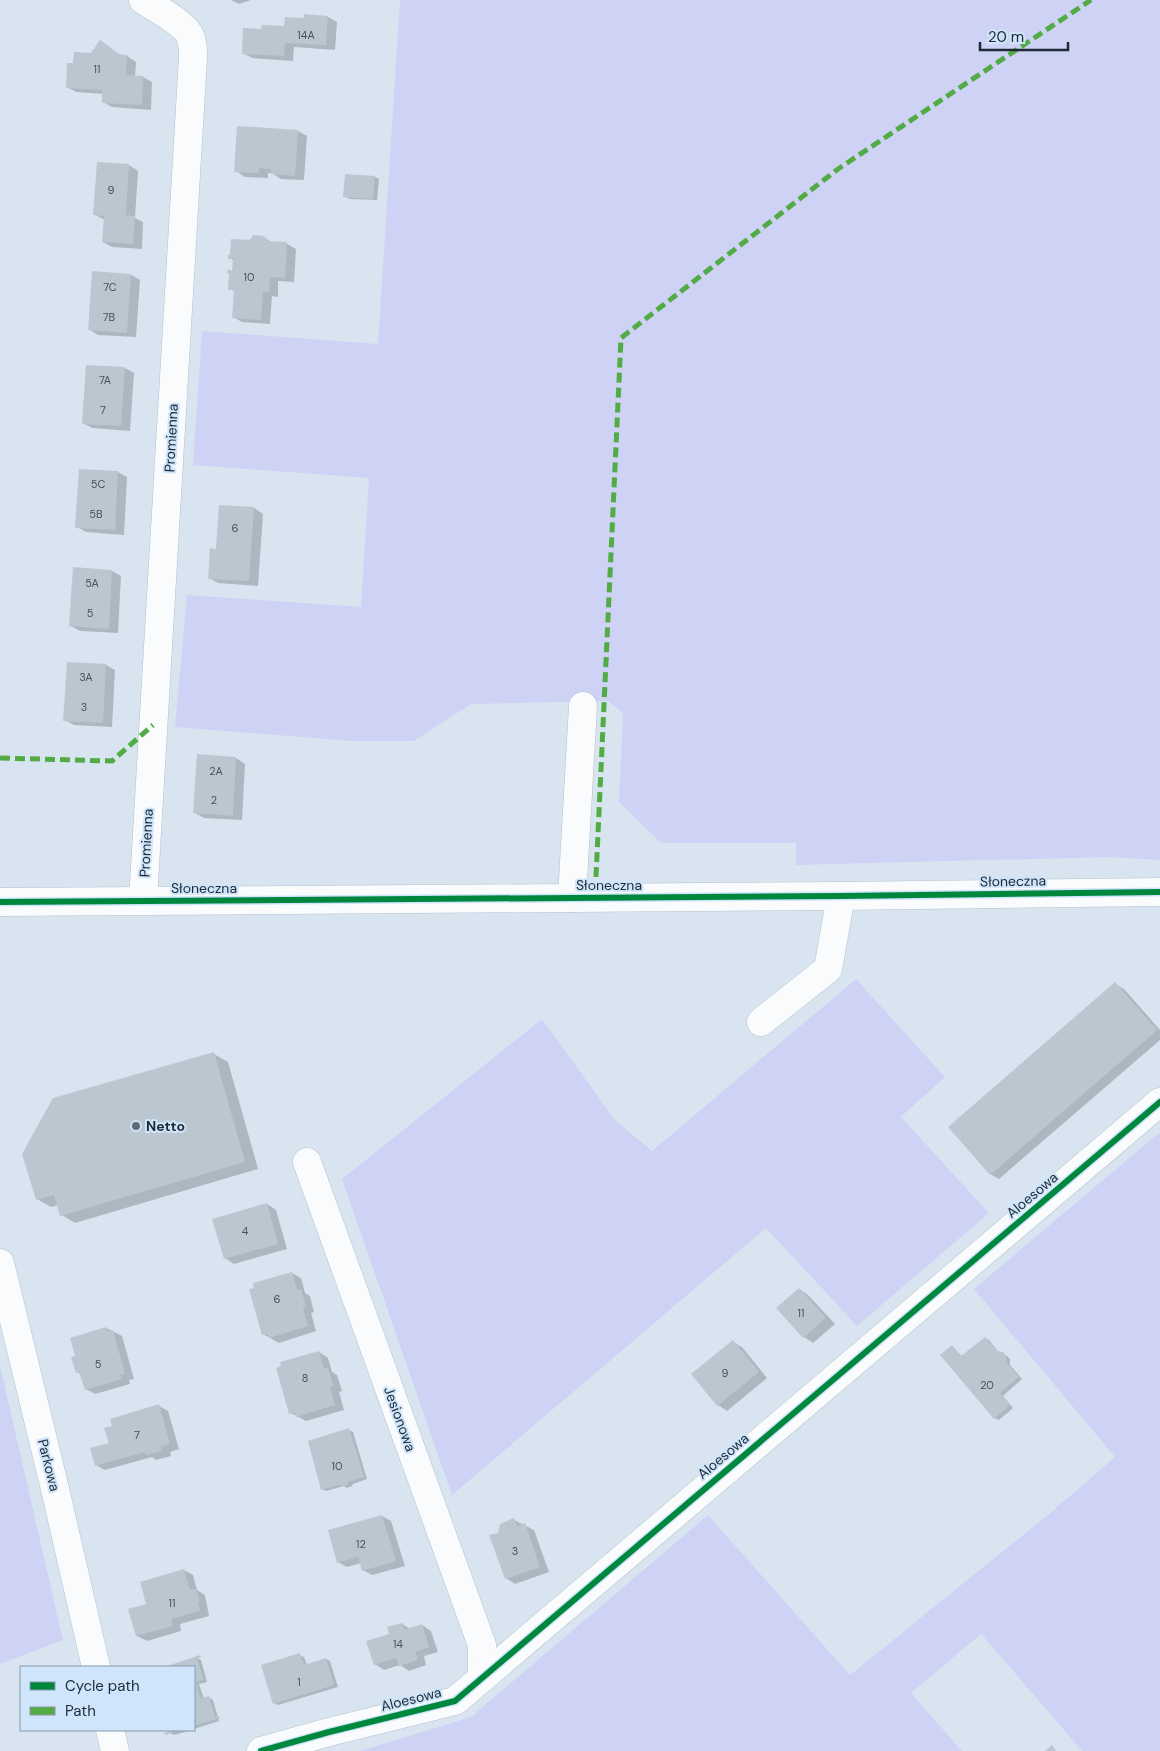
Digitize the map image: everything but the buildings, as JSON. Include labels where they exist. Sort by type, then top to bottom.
[{"type":"street","name":"Promienna","points":[[143,0],[179,24],[188,33],[193,44],[193,57],[143,900]]},
{"type":"street","points":[[572,898],[583,706]]},
{"type":"street","name":"Słoneczna","points":[[0,902],[1160,892]]},
{"type":"street","points":[[761,1022],[828,969],[840,896]]},
{"type":"street","name":"Aloesowa","points":[[261,1751],[455,1701],[1160,1102]]},
{"type":"street","name":"Jesionowa","points":[[307,1162],[482,1645],[482,1678]]},
{"type":"street","name":"Parkowa","points":[[0,1263],[96,1666]]},
{"type":"street","points":[[110,1731],[114,1751]]},
{"type":"shaded area","points":[[400,0],[1160,0],[1160,860],[1110,857],[796,865],[796,843],[661,843],[619,802],[623,714],[608,701],[471,704],[414,741],[351,741],[175,727],[187,595],[361,607],[369,478],[193,465],[202,331],[378,344]]},
{"type":"shaded area","points":[[856,979],[945,1077],[901,1117],[989,1213],[857,1326],[766,1228],[452,1495],[342,1179],[542,1019],[615,1120],[652,1151]]},
{"type":"shaded area","points":[[1160,1132],[1160,1751],[1082,1751],[981,1634],[911,1693],[962,1751],[360,1751],[471,1717],[708,1515],[850,1675],[1049,1514],[1115,1457],[974,1289]]},
{"type":"shaded area","points":[[0,1366],[63,1640],[0,1664]]},
{"type":"marked path","points":[[596,877],[621,338],[838,169],[1091,0]]},
{"type":"marked path","points":[[0,758],[112,761],[153,725]]},
{"type":"cycle path","points":[[0,902],[1160,892]]},
{"type":"cycle path","points":[[261,1751],[455,1701],[1160,1102]]},
{"type":"place","name":"Netto","points":[[136,1126]]}]
